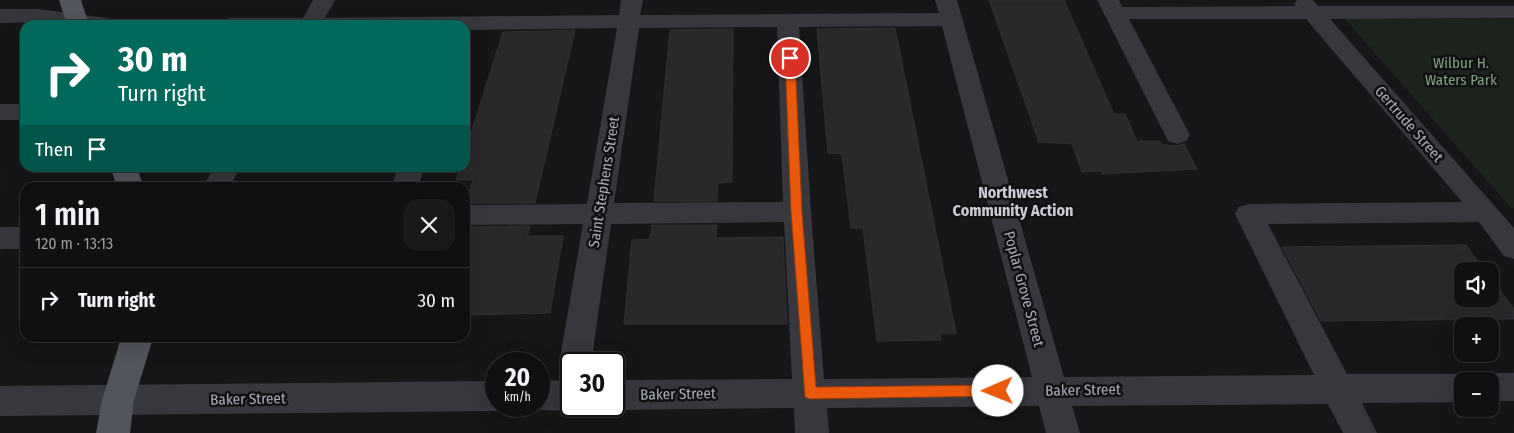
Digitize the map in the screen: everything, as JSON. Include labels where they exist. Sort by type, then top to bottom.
[{"type":"main road","points":[[70,0],[77,20]]},
{"type":"main road","points":[[113,433],[118,400],[136,342]]},
{"type":"street","points":[[313,20],[324,0]]},
{"type":"street","points":[[1177,135],[1112,7],[1307,6],[1514,12]]},
{"type":"street","name":"Gertrude Street","points":[[1307,6],[1497,218],[1514,248]]},
{"type":"street","points":[[470,24],[631,11],[788,20],[948,9]]},
{"type":"street","name":"Poplar Grove Street","points":[[948,9],[1063,433]]},
{"type":"street","name":"Saint Stephens Street","points":[[578,352],[631,11]]},
{"type":"street","points":[[0,16],[38,15],[63,20]]},
{"type":"street","points":[[788,20],[797,212],[812,433]]},
{"type":"street","points":[[0,112],[20,112]]},
{"type":"street","points":[[470,215],[797,212]]},
{"type":"street","points":[[1360,433],[1249,214],[1497,218]]},
{"type":"street","points":[[0,238],[20,238]]},
{"type":"street","points":[[1499,387],[1514,387]]},
{"type":"street","name":"Baker Street","points":[[625,395],[1454,388]]},
{"type":"street","name":"Baker Street","points":[[0,401],[485,396]]},
{"type":"street","points":[[96,433],[118,400]]},
{"type":"green space","name":"Wilbur H. Waters Park","points":[[1345,19],[1514,19],[1514,208],[1511,208]]},
{"type":"building","points":[[989,0],[1064,0],[1114,114],[1125,114],[1137,141],[1160,141],[1161,144],[1176,146],[1184,144],[1197,169],[1102,174],[1101,171],[1082,172],[1072,144],[1039,142]]},
{"type":"building","points":[[895,28],[956,333],[940,334],[941,340],[877,341],[863,228],[851,228],[842,154],[828,153],[817,29]]},
{"type":"building","points":[[733,29],[732,182],[718,183],[717,201],[654,201],[670,30]]},
{"type":"building","points":[[575,30],[535,203],[470,203],[470,189],[473,180],[456,180],[459,172],[470,172],[470,136],[503,32]]},
{"type":"building","points":[[652,225],[717,225],[716,238],[783,237],[787,324],[624,324],[632,240],[650,239]]},
{"type":"building","points":[[530,226],[527,236],[563,236],[550,313],[470,315],[470,227]]},
{"type":"building","points":[[1466,245],[1478,262],[1454,262],[1454,307],[1499,307],[1499,289],[1514,309],[1514,319],[1454,317],[1454,320],[1321,321],[1282,247]]},
{"type":"district","name":"Northwest Community Action","points":[[1013,201]]},
{"type":"route","points":[[790,58],[797,212],[810,393],[998,391]]}]
